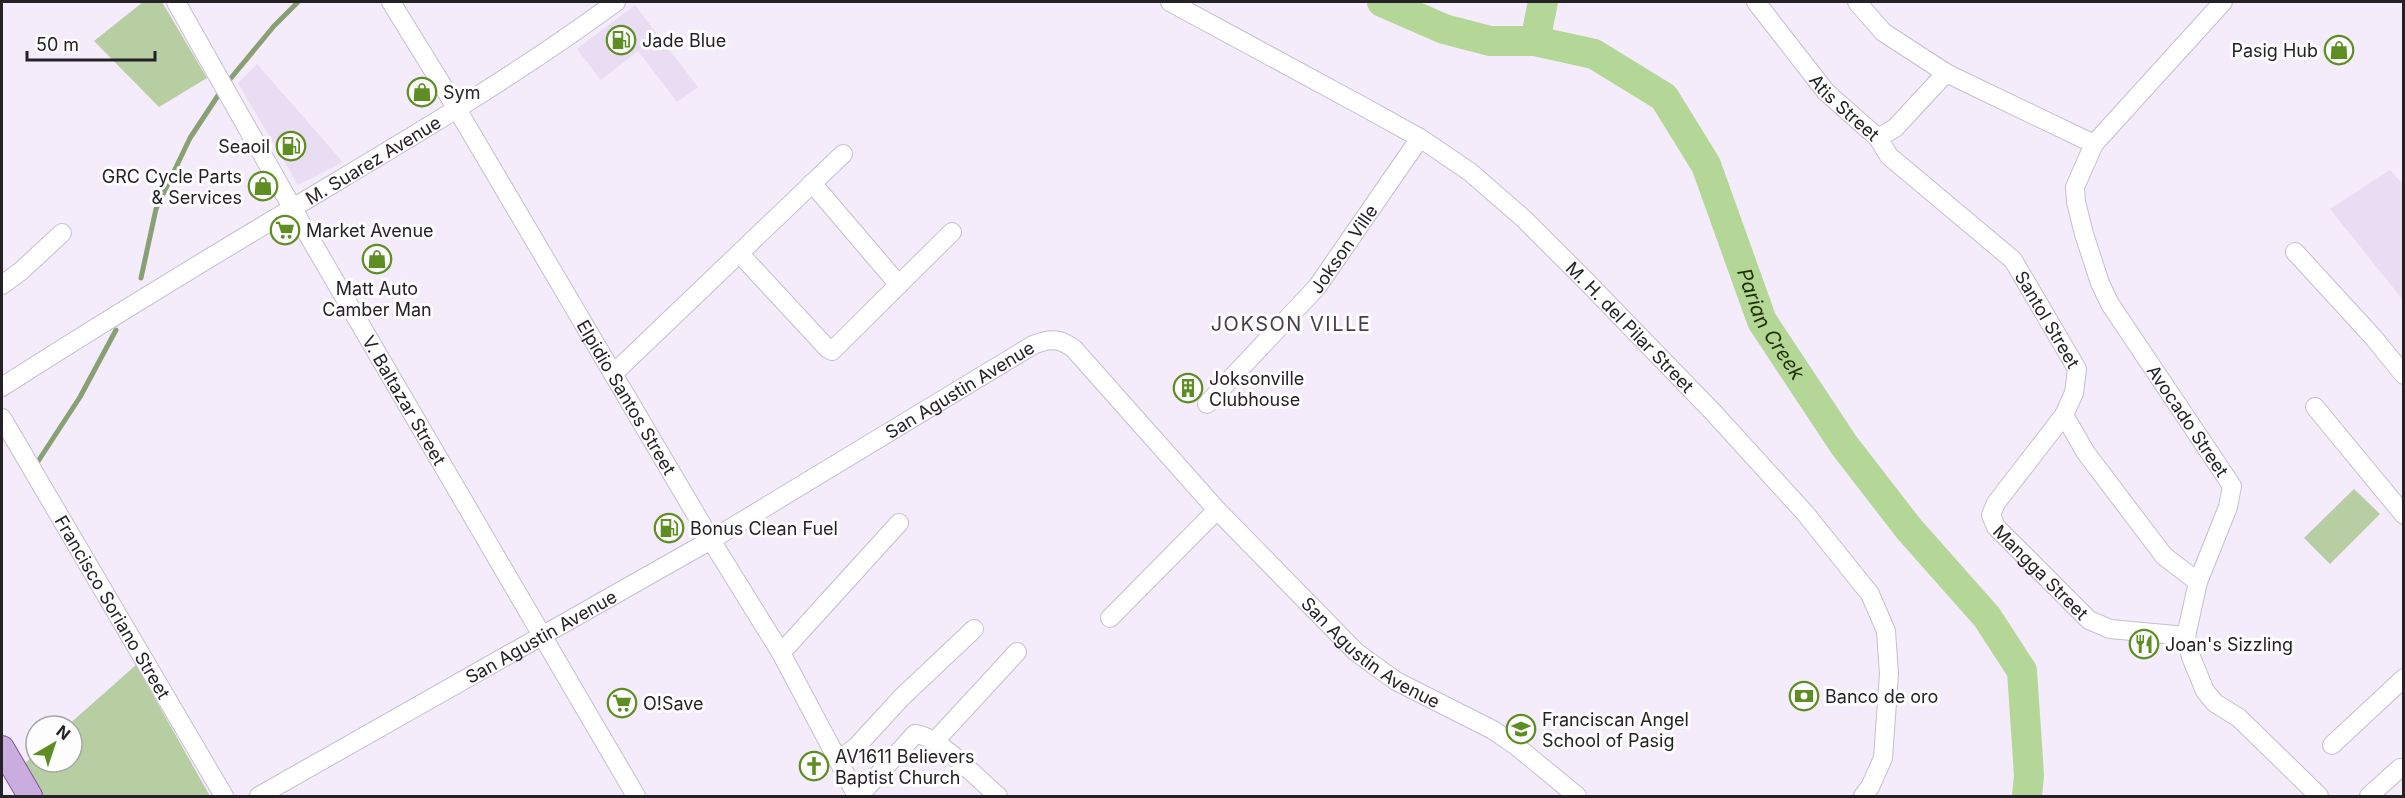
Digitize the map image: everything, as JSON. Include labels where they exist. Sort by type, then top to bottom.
[{"type":"main road","points":[[2,748],[30,796]]},
{"type":"street","name":"V. Baltazar Street","points":[[176,2],[292,208],[636,796]]},
{"type":"street","name":"Elpidio Santos Street","points":[[391,2],[457,109],[711,540],[781,653],[858,796]]},
{"type":"street","name":"M. Suarez Avenue","points":[[2,387],[144,297],[457,109],[569,37],[616,2]]},
{"type":"street","name":"M. H. del Pilar Street","points":[[1170,2],[1420,138],[1470,172],[1524,219],[1586,281],[1765,468],[1805,513],[1870,594],[1886,632],[1889,674],[1883,758],[1863,796]]},
{"type":"street","name":"Atis Street","points":[[1756,2],[1826,92],[1878,138],[1895,128],[1946,73]]},
{"type":"street","points":[[1857,2],[1883,32],[1946,73],[2094,144]]},
{"type":"street","name":"Avocado Street","points":[[2223,2],[2094,144],[2075,187],[2076,202],[2100,283],[2116,313],[2232,486],[2228,507],[2198,582],[2186,636],[2198,676],[2205,692],[2215,703],[2239,718],[2319,796]]},
{"type":"street","name":"Jokson Ville","points":[[1207,404],[1317,287],[1420,138]]},
{"type":"street","name":"Santol Street","points":[[1878,138],[1889,156],[2013,260],[2077,369],[2074,393],[2064,415]]},
{"type":"street","points":[[614,374],[843,154]]},
{"type":"street","points":[[812,183],[899,285]]},
{"type":"street","points":[[739,253],[832,351],[952,232]]},
{"type":"street","points":[[2,285],[21,271],[62,233]]},
{"type":"street","points":[[2295,252],[2373,337],[2403,375]]},
{"type":"street","name":"San Agustin Avenue","points":[[259,796],[711,540],[1034,345],[1045,340],[1056,339],[1066,342],[1074,349],[1217,510],[1321,619],[1371,665],[1396,681],[1493,730],[1577,796]]},
{"type":"street","points":[[2315,406],[2403,515]]},
{"type":"street","points":[[2064,415],[2086,453],[2164,556],[2198,582]]},
{"type":"street","name":"Mangga Street","points":[[2064,415],[1998,499],[1991,515],[1996,527],[2089,620],[2110,629],[2186,636]]},
{"type":"street","name":"Francisco Soriano Street","points":[[2,418],[224,796]]},
{"type":"street","points":[[1110,618],[1217,510]]},
{"type":"street","points":[[781,653],[899,524]]},
{"type":"street","points":[[839,760],[856,747],[902,697],[974,629]]},
{"type":"street","points":[[935,741],[956,716],[1002,671],[1017,652]]},
{"type":"street","points":[[2332,745],[2403,678]]},
{"type":"street","points":[[858,796],[915,734],[922,734],[935,741],[998,796]]},
{"type":"street","points":[[2369,796],[2402,769]]},
{"type":"shaded area","points":[[635,5],[698,87],[677,102],[638,51],[601,80],[577,49]]},
{"type":"shaded area","name":"Seaoil","points":[[257,64],[343,162],[298,185],[238,83]]},
{"type":"shaded area","points":[[2390,170],[2403,184],[2403,300],[2330,209]]},
{"type":"green space","points":[[143,2],[162,2],[207,78],[159,107],[94,41]]},
{"type":"green space","points":[[2354,489],[2380,514],[2330,564],[2304,538]]},
{"type":"green space","points":[[136,665],[210,796],[41,796],[28,774],[84,774],[84,714],[81,714]]},
{"type":"waterway","points":[[226,84],[274,26],[298,2]]},
{"type":"waterway","name":"Parian Creek","points":[[1382,2],[1444,29],[1490,41],[1535,41],[1594,54],[1664,97],[1706,165],[1762,321],[1844,445],[1909,529],[1987,617],[2022,671],[2029,775],[2027,796]]},
{"type":"waterway","points":[[1535,41],[1543,2]]},
{"type":"waterway","points":[[141,278],[156,209],[190,138],[221,91]]},
{"type":"waterway","points":[[35,466],[80,397],[116,330]]},
{"type":"place","name":"Jade Blue","points":[[621,40]]},
{"type":"place","name":"Pasig Hub","points":[[2339,50]]},
{"type":"place","name":"Sym","points":[[422,92]]},
{"type":"place","name":"Seaoil","points":[[291,146]]},
{"type":"place","name":"GRC Cycle Parts & Services","points":[[263,186]]},
{"type":"place","name":"Market Avenue","points":[[285,230]]},
{"type":"place","name":"Matt Auto Camber Man","points":[[377,259]]},
{"type":"place","name":"Joksonville Clubhouse","points":[[1188,388]]},
{"type":"place","name":"Bonus Clean Fuel","points":[[669,528]]},
{"type":"place","name":"Joan's Sizzling","points":[[2144,644]]},
{"type":"place","name":"Banco de oro","points":[[1804,696]]},
{"type":"place","name":"O!Save","points":[[622,703]]},
{"type":"place","name":"Franciscan Angel School of Pasig","points":[[1521,729]]},
{"type":"place","name":"AV1611 Believers Baptist Church","points":[[814,766]]},
{"type":"district","name":"JOKSON VILLE","points":[[1291,324]]}]
